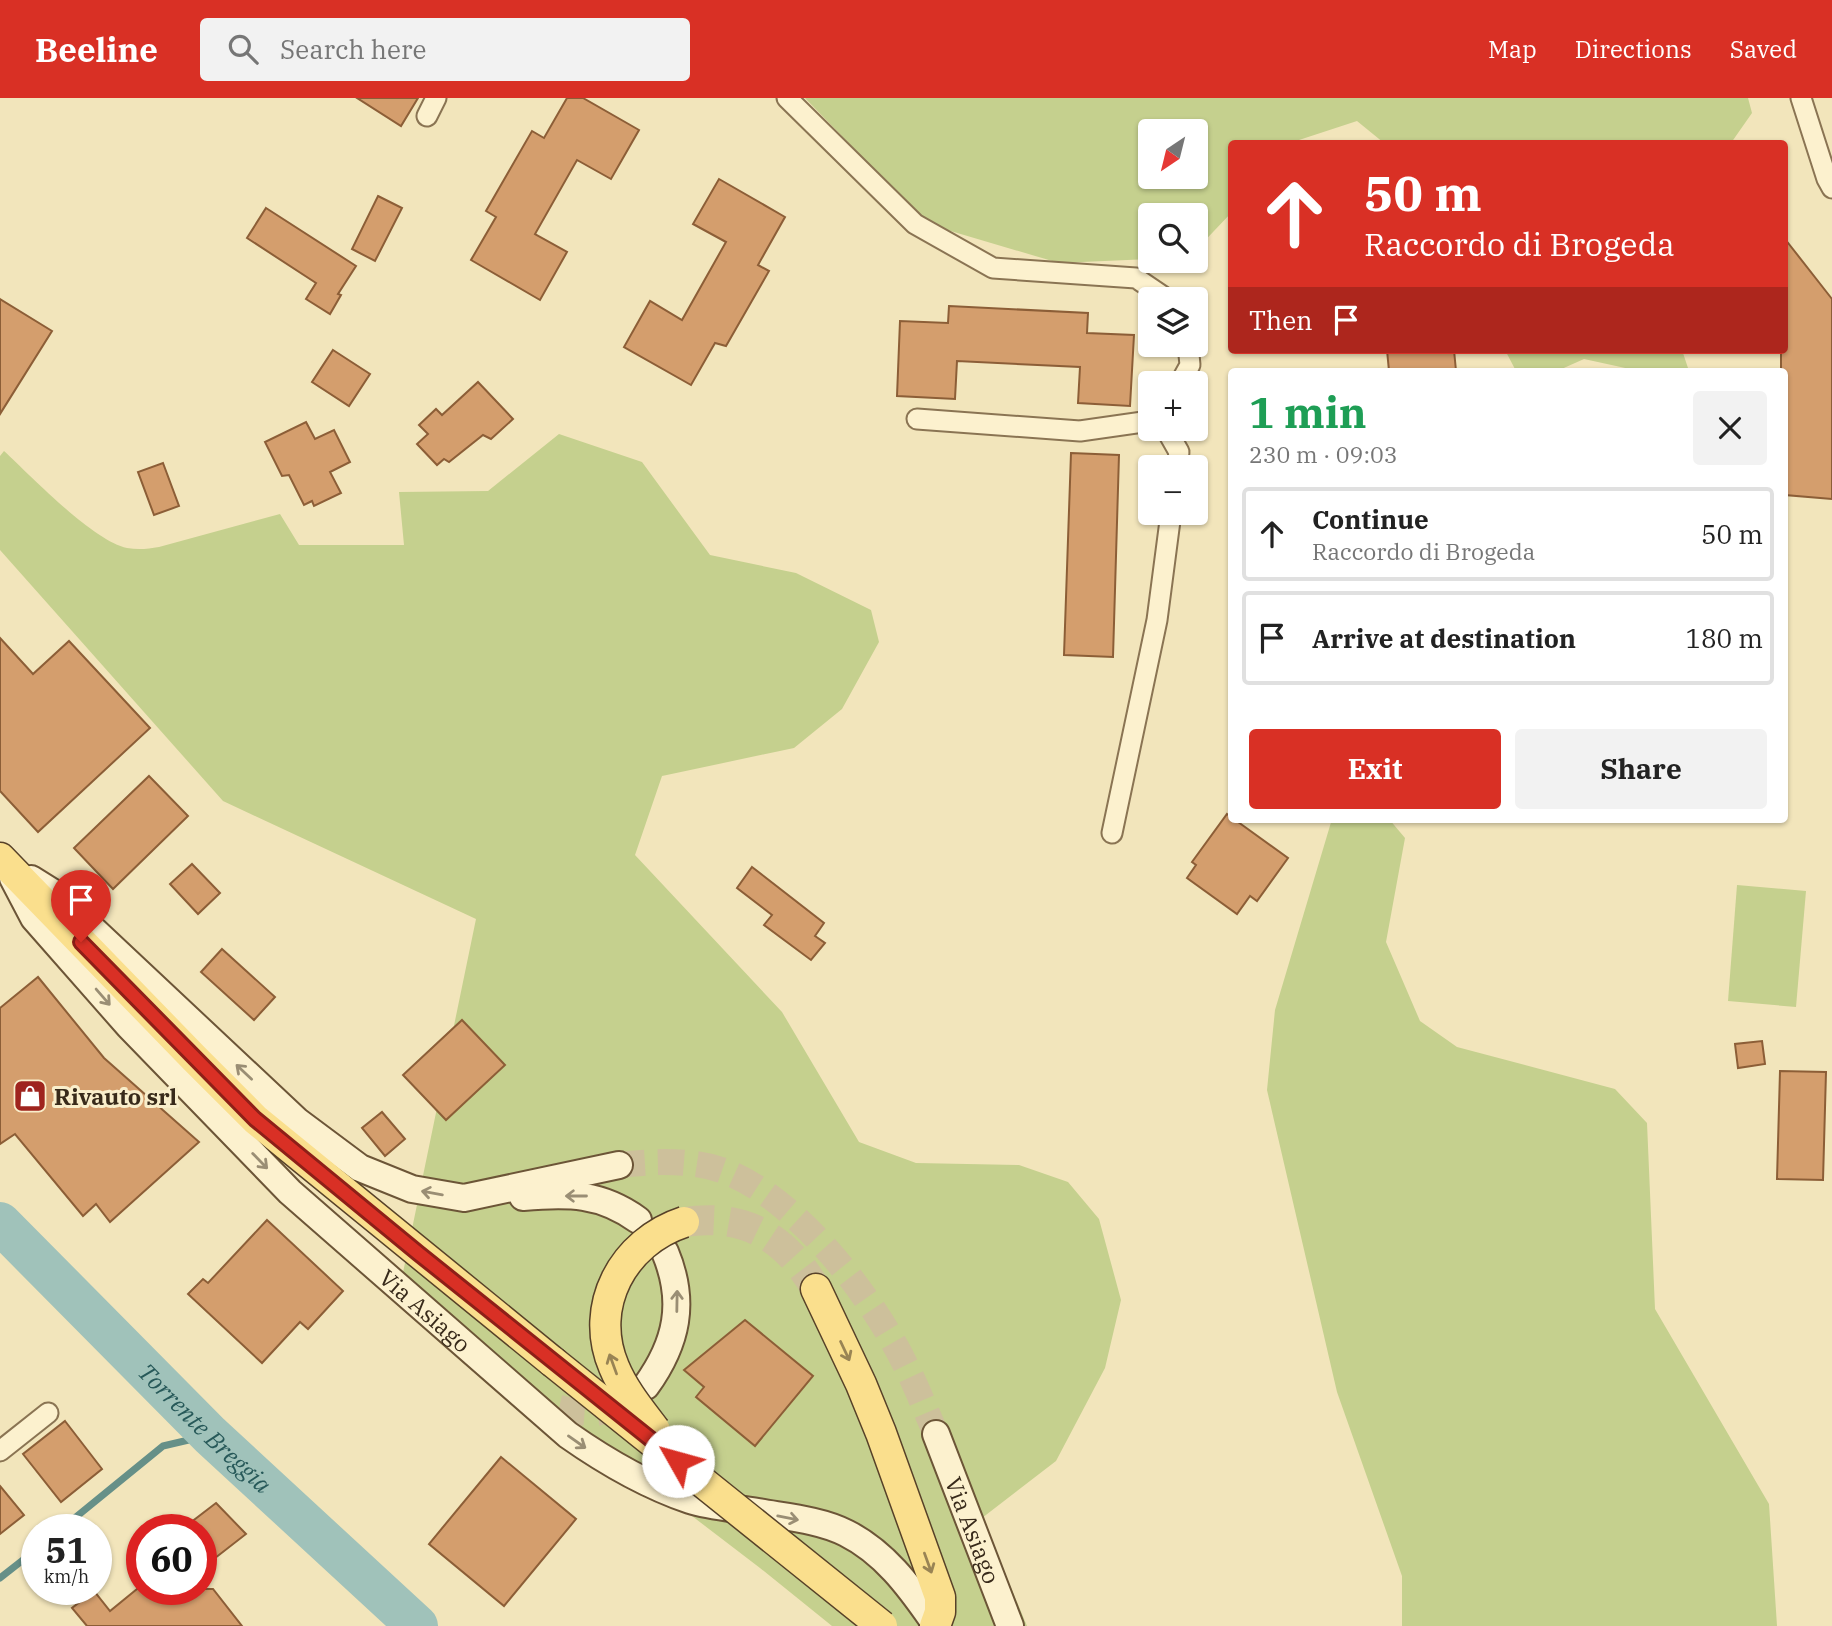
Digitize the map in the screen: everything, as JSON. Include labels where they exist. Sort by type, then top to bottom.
[{"type":"main road","points":[[3,860],[255,1119],[882,1626]]},
{"type":"main road","points":[[678,1461],[623,1386],[613,1365],[606,1328],[608,1296],[625,1264],[648,1239],[684,1222]]},
{"type":"main road","points":[[816,1289],[876,1420],[940,1597],[940,1612],[934,1626]]},
{"type":"street","points":[[427,116],[436,98]]},
{"type":"street","points":[[787,98],[915,224],[993,268],[1136,278],[1149,287]]},
{"type":"street","points":[[1801,98],[1832,188]]},
{"type":"street","points":[[917,419],[1080,431],[1138,423]]},
{"type":"street","points":[[1112,833],[1157,620],[1169,525]]},
{"type":"street","points":[[3,860],[55,894],[261,1088],[334,1151],[360,1168],[388,1181],[423,1191],[464,1198],[494,1200],[530,1196],[591,1196],[638,1220]]},
{"type":"street","name":"Via Asiago","points":[[3,860],[34,918],[128,1026],[290,1192],[568,1435],[586,1448],[660,1488],[692,1501],[813,1523],[845,1532],[882,1559],[908,1585],[934,1626]]},
{"type":"street","points":[[464,1198],[619,1165]]},
{"type":"street","points":[[646,1386],[661,1365],[674,1328],[677,1289],[666,1252]]},
{"type":"street","points":[[517,1389],[559,1408]]},
{"type":"street","points":[[0,1451],[48,1413]]},
{"type":"street","name":"Via Asiago","points":[[936,1434],[1010,1626]]},
{"type":"green space","points":[[805,98],[1748,98],[1752,113],[1733,140],[1380,140],[1357,121],[1299,140],[1228,140],[1228,216],[1208,237],[1208,203],[1138,203],[1138,260],[1059,263],[927,224]]},
{"type":"green space","points":[[1507,354],[1683,354],[1688,368],[1625,368],[1584,359],[1564,368],[1514,368]]},
{"type":"green space","points":[[559,434],[642,462],[710,555],[796,573],[871,610],[879,642],[842,709],[794,748],[662,776],[635,855],[782,1012],[859,1142],[916,1163],[1019,1165],[1068,1182],[1099,1219],[1121,1300],[1105,1368],[1056,1461],[982,1518],[1027,1626],[832,1626],[399,1292],[476,919],[223,801],[0,550],[0,456],[4,451],[80,521],[113,543],[127,548],[159,547],[280,514],[299,545],[404,545],[399,492],[488,491]]},
{"type":"green space","points":[[1331,823],[1392,823],[1405,838],[1386,942],[1420,1021],[1457,1047],[1615,1089],[1647,1123],[1655,1309],[1769,1504],[1777,1626],[1402,1626],[1402,1576],[1337,1392],[1267,1090],[1275,1010]]},
{"type":"green space","points":[[1737,885],[1806,891],[1796,1007],[1728,1001]]},
{"type":"building","points":[[357,98],[418,98],[401,126]]},
{"type":"building","points":[[567,98],[583,98],[639,130],[611,179],[577,160],[535,234],[567,252],[540,300],[471,260],[496,217],[486,211],[532,131],[544,138]]},
{"type":"building","points":[[719,179],[785,217],[758,265],[769,271],[726,346],[715,343],[691,385],[624,347],[650,301],[682,320],[726,242],[693,224]]},
{"type":"building","points":[[378,196],[402,208],[375,261],[352,249]]},
{"type":"building","points":[[266,208],[356,266],[338,294],[341,295],[330,314],[306,299],[316,283],[247,238]]},
{"type":"building","points":[[1788,243],[1832,299],[1832,499],[1788,495],[1788,368],[1781,368],[1781,354],[1788,354]]},
{"type":"building","points":[[0,299],[52,331],[0,414]]},
{"type":"building","points":[[949,306],[1088,313],[1087,333],[1134,335],[1130,406],[1078,403],[1080,367],[957,361],[955,399],[897,396],[900,321],[948,323]]},
{"type":"building","points":[[333,350],[370,374],[349,406],[312,382]]},
{"type":"building","points":[[1387,354],[1454,354],[1456,368],[1389,368]]},
{"type":"building","points":[[478,382],[513,419],[491,439],[483,435],[449,462],[444,459],[437,465],[417,444],[428,434],[419,425],[436,409],[442,415]]},
{"type":"building","points":[[306,422],[315,439],[334,430],[350,462],[330,472],[341,493],[314,506],[312,501],[304,505],[289,475],[282,476],[265,442]]},
{"type":"building","points":[[1071,453],[1119,455],[1113,657],[1064,655]]},
{"type":"building","points":[[163,463],[179,506],[154,515],[138,472]]},
{"type":"building","points":[[0,638],[33,674],[69,641],[150,728],[38,832],[0,791]]},
{"type":"building","points":[[149,776],[188,816],[113,889],[74,848]]},
{"type":"building","points":[[1227,814],[1228,823],[1239,823],[1288,858],[1257,901],[1250,896],[1237,914],[1187,878],[1196,865],[1192,862]]},
{"type":"building","points":[[192,864],[220,893],[198,914],[170,884]]},
{"type":"building","points":[[752,867],[824,923],[815,936],[825,943],[811,960],[764,925],[772,915],[737,888]]},
{"type":"building","points":[[222,949],[275,997],[254,1020],[201,972]]},
{"type":"building","points":[[38,977],[104,1058],[199,1142],[110,1222],[96,1204],[83,1216],[15,1134],[0,1144],[0,1008]]},
{"type":"building","points":[[462,1020],[505,1065],[446,1120],[403,1075]]},
{"type":"building","points":[[1762,1041],[1765,1064],[1738,1068],[1735,1044]]},
{"type":"building","points":[[1780,1071],[1826,1072],[1823,1180],[1777,1179]]},
{"type":"building","points":[[382,1112],[405,1139],[385,1156],[362,1128]]},
{"type":"building","points":[[267,1220],[343,1291],[308,1329],[300,1322],[262,1363],[188,1294],[203,1279],[208,1283]]},
{"type":"building","points":[[745,1320],[813,1376],[755,1446],[696,1397],[704,1387],[684,1370]]},
{"type":"building","points":[[65,1421],[102,1469],[61,1502],[23,1454]]},
{"type":"building","points":[[501,1457],[576,1519],[504,1606],[429,1544]]},
{"type":"building","points":[[0,1486],[23,1514],[0,1534]]},
{"type":"building","points":[[216,1503],[246,1534],[217,1557],[217,1514],[202,1514]]},
{"type":"building","points":[[217,1594],[242,1626],[87,1626],[72,1608],[76,1605],[105,1605],[110,1611],[126,1598],[126,1605],[217,1605]]},
{"type":"waterway","name":"Torrente Breggia","points":[[0,1223],[210,1435],[417,1626]]},
{"type":"waterway","points":[[80,1514],[163,1446],[210,1435]]},
{"type":"waterway","points":[[0,1578],[21,1562]]},
{"type":"tunnel","points":[[619,1165],[675,1162],[716,1168],[756,1187],[782,1206],[832,1255],[874,1311],[906,1366],[936,1434]]},
{"type":"tunnel","points":[[684,1222],[726,1221],[761,1233],[791,1255],[816,1289]]},
{"type":"tunnel","points":[[559,1408],[593,1413],[625,1403]]},
{"type":"place","name":"Rivauto srl","points":[[30,1096]]},
{"type":"route","points":[[81,942],[255,1119],[678,1461]]}]
